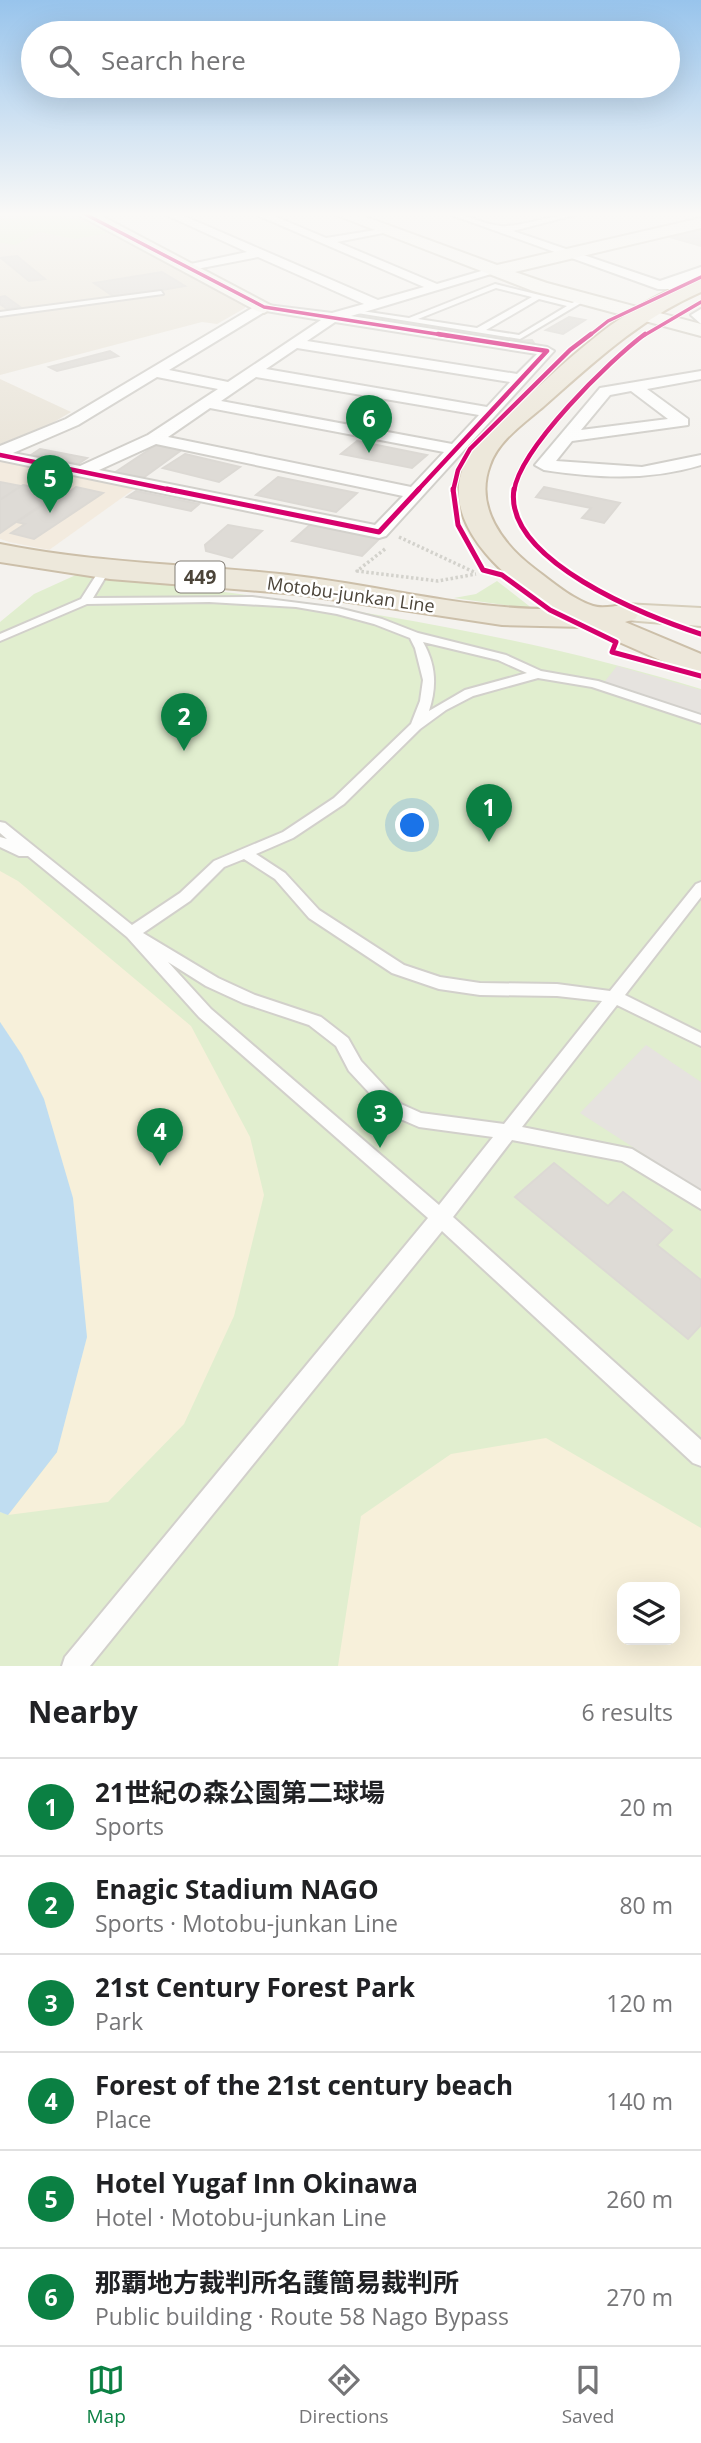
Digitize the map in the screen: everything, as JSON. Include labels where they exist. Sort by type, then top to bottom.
[{"type":"highway","points":[[294,585],[327,582],[444,594],[477,588],[489,581],[489,560],[472,490],[477,466],[494,423],[596,345],[691,291]]},
{"type":"highway","points":[[701,295],[647,317],[526,433],[506,459],[498,483],[499,497],[511,528],[530,554],[575,587],[624,613],[701,645]]},
{"type":"highway","name":"Motobu-junkan Line","points":[[0,553],[106,568],[294,585],[532,619],[592,619],[624,613]]},
{"type":"highway","points":[[489,560],[523,575],[550,596],[592,619],[701,667]]},
{"type":"highway","points":[[400,600],[478,621],[701,667]]},
{"type":"main road","name":"Motobu-junkan Line","points":[[624,613],[701,617]]},
{"type":"street","points":[[0,453],[379,532],[454,449],[473,431],[494,423],[521,379],[547,351],[264,307],[233,291]]},
{"type":"street","points":[[345,291],[377,305]]},
{"type":"street","points":[[83,471],[154,439],[334,317],[425,291]]},
{"type":"street","points":[[546,291],[578,303],[701,330]]},
{"type":"street","points":[[0,453],[72,422],[264,307]]},
{"type":"street","points":[[701,313],[698,315],[701,320]]},
{"type":"street","points":[[296,344],[521,379]]},
{"type":"street","points":[[153,372],[232,387]]},
{"type":"street","points":[[255,372],[494,423]]},
{"type":"street","points":[[701,374],[605,391],[544,465],[602,474],[660,472],[701,460]]},
{"type":"street","points":[[568,437],[682,422],[634,386]]},
{"type":"street","points":[[208,403],[454,449]]},
{"type":"street","points":[[154,439],[414,493]]},
{"type":"lane","points":[[410,320],[483,291]]},
{"type":"lane","points":[[514,291],[578,303]]},
{"type":"lane","points":[[0,314],[161,293]]},
{"type":"lane","points":[[478,331],[538,297]]},
{"type":"lane","points":[[355,312],[520,337],[578,303]]},
{"type":"lane","points":[[85,601],[106,568]]},
{"type":"lane","points":[[0,638],[85,601],[208,600],[284,604],[372,617],[414,636],[502,657],[538,674],[594,684],[701,719]]},
{"type":"lane","points":[[414,636],[424,652],[430,673],[427,700],[416,726]]},
{"type":"lane","points":[[132,933],[185,897],[219,864],[288,835],[339,801],[416,726],[442,707],[468,693],[538,674]]},
{"type":"lane","points":[[0,826],[132,933],[212,982],[315,1021],[342,1042],[355,1066],[395,1109],[419,1120],[507,1132],[626,1154],[701,1201]]},
{"type":"lane","points":[[0,841],[44,863]]},
{"type":"lane","points":[[244,852],[280,876],[313,914],[398,969],[439,983],[480,989],[557,990],[615,997],[701,1040]]},
{"type":"lane","points":[[74,1666],[378,1297],[439,1216],[701,887]]},
{"type":"lane","points":[[132,933],[205,1013],[439,1216],[701,1455]]},
{"type":"path","points":[[379,532],[400,537],[421,545],[477,574],[438,581],[357,571],[400,537]]},
{"type":"shaded area","points":[[0,291],[221,291],[246,304],[245,308],[217,324],[202,322],[0,375]]},
{"type":"shaded area","points":[[0,379],[71,412],[49,425],[0,444]]},
{"type":"shaded area","points":[[0,460],[137,487],[49,550],[0,539]]},
{"type":"shaded area","points":[[617,666],[701,690],[701,715],[602,685]]},
{"type":"shaded area","points":[[646,1045],[701,1082],[701,1191],[580,1113]]},
{"type":"green space","points":[[78,574],[235,593],[392,617],[548,648],[701,689],[701,1666],[0,1666],[0,1512],[8,1514],[44,1099],[22,1055],[0,1022],[0,622],[34,594]]},
{"type":"green space","points":[[497,581],[533,609],[454,598],[476,594]]},
{"type":"sand","points":[[0,871],[18,881],[191,1026],[250,1137],[264,1195],[234,1316],[184,1424],[108,1502],[8,1515],[57,1452],[44,1099],[22,1055],[0,1022]]},
{"type":"sand","points":[[546,1438],[701,1528],[701,1666],[338,1666],[361,1516],[451,1454]]},
{"type":"water","points":[[0,1022],[22,1055],[44,1099],[73,1198],[87,1337],[57,1452],[8,1515],[0,1512]]},
{"type":"building","points":[[105,291],[158,291],[116,298]]},
{"type":"building","points":[[5,296],[20,307],[7,309],[0,304],[0,297]]},
{"type":"building","points":[[352,315],[515,341],[532,340],[534,343],[512,343],[349,318]]},
{"type":"building","points":[[569,317],[585,320],[563,334],[546,330]]},
{"type":"building","points":[[110,351],[118,356],[57,371],[49,367]]},
{"type":"building","points":[[357,441],[427,455],[412,468],[341,454]]},
{"type":"building","points":[[159,443],[183,449],[139,481],[111,475]]},
{"type":"building","points":[[40,449],[87,458],[78,464],[31,455]]},
{"type":"building","points":[[185,454],[240,467],[219,482],[163,468]]},
{"type":"building","points":[[278,477],[357,493],[336,512],[256,495]]},
{"type":"building","points":[[0,482],[21,486],[0,500]]},
{"type":"building","points":[[23,485],[60,492],[0,533],[0,500]]},
{"type":"building","points":[[76,487],[103,493],[34,539],[11,533],[25,524],[17,522],[44,504],[51,505]]},
{"type":"building","points":[[544,487],[620,503],[604,523],[582,518],[591,508],[536,497]]},
{"type":"building","points":[[136,491],[199,504],[191,511],[127,497]]},
{"type":"building","points":[[312,523],[380,538],[362,556],[292,541]]},
{"type":"building","points":[[228,525],[262,531],[232,558],[206,551],[205,545]]},
{"type":"building","points":[[554,1163],[608,1206],[623,1192],[672,1230],[657,1245],[701,1280],[701,1325],[688,1339],[515,1197]]},
{"type":"cycle path","points":[[0,455],[379,532],[547,351],[264,307],[233,291]]},
{"type":"cycle path","points":[[672,291],[608,321],[570,350],[470,449],[458,470],[452,503],[463,537],[483,570],[502,575],[550,610],[616,642],[612,652],[701,676]]},
{"type":"cycle path","points":[[701,302],[641,337],[585,389],[542,438],[525,462],[515,484],[512,501],[521,524],[538,546],[562,567],[620,602],[677,627],[701,634]]},
{"type":"place","name":"那覇地方裁判所名護簡易裁判所","points":[[369,453]]},
{"type":"place","name":"Hotel Yugaf Inn Okinawa","points":[[50,513]]},
{"type":"place","name":"Enagic Stadium NAGO","points":[[184,751]]},
{"type":"place","name":"21世紀の森公園第二球場","points":[[489,842]]},
{"type":"place","name":"21st Century Forest Park","points":[[380,1148]]},
{"type":"place","name":"Forest of the 21st century beach","points":[[160,1166]]}]
